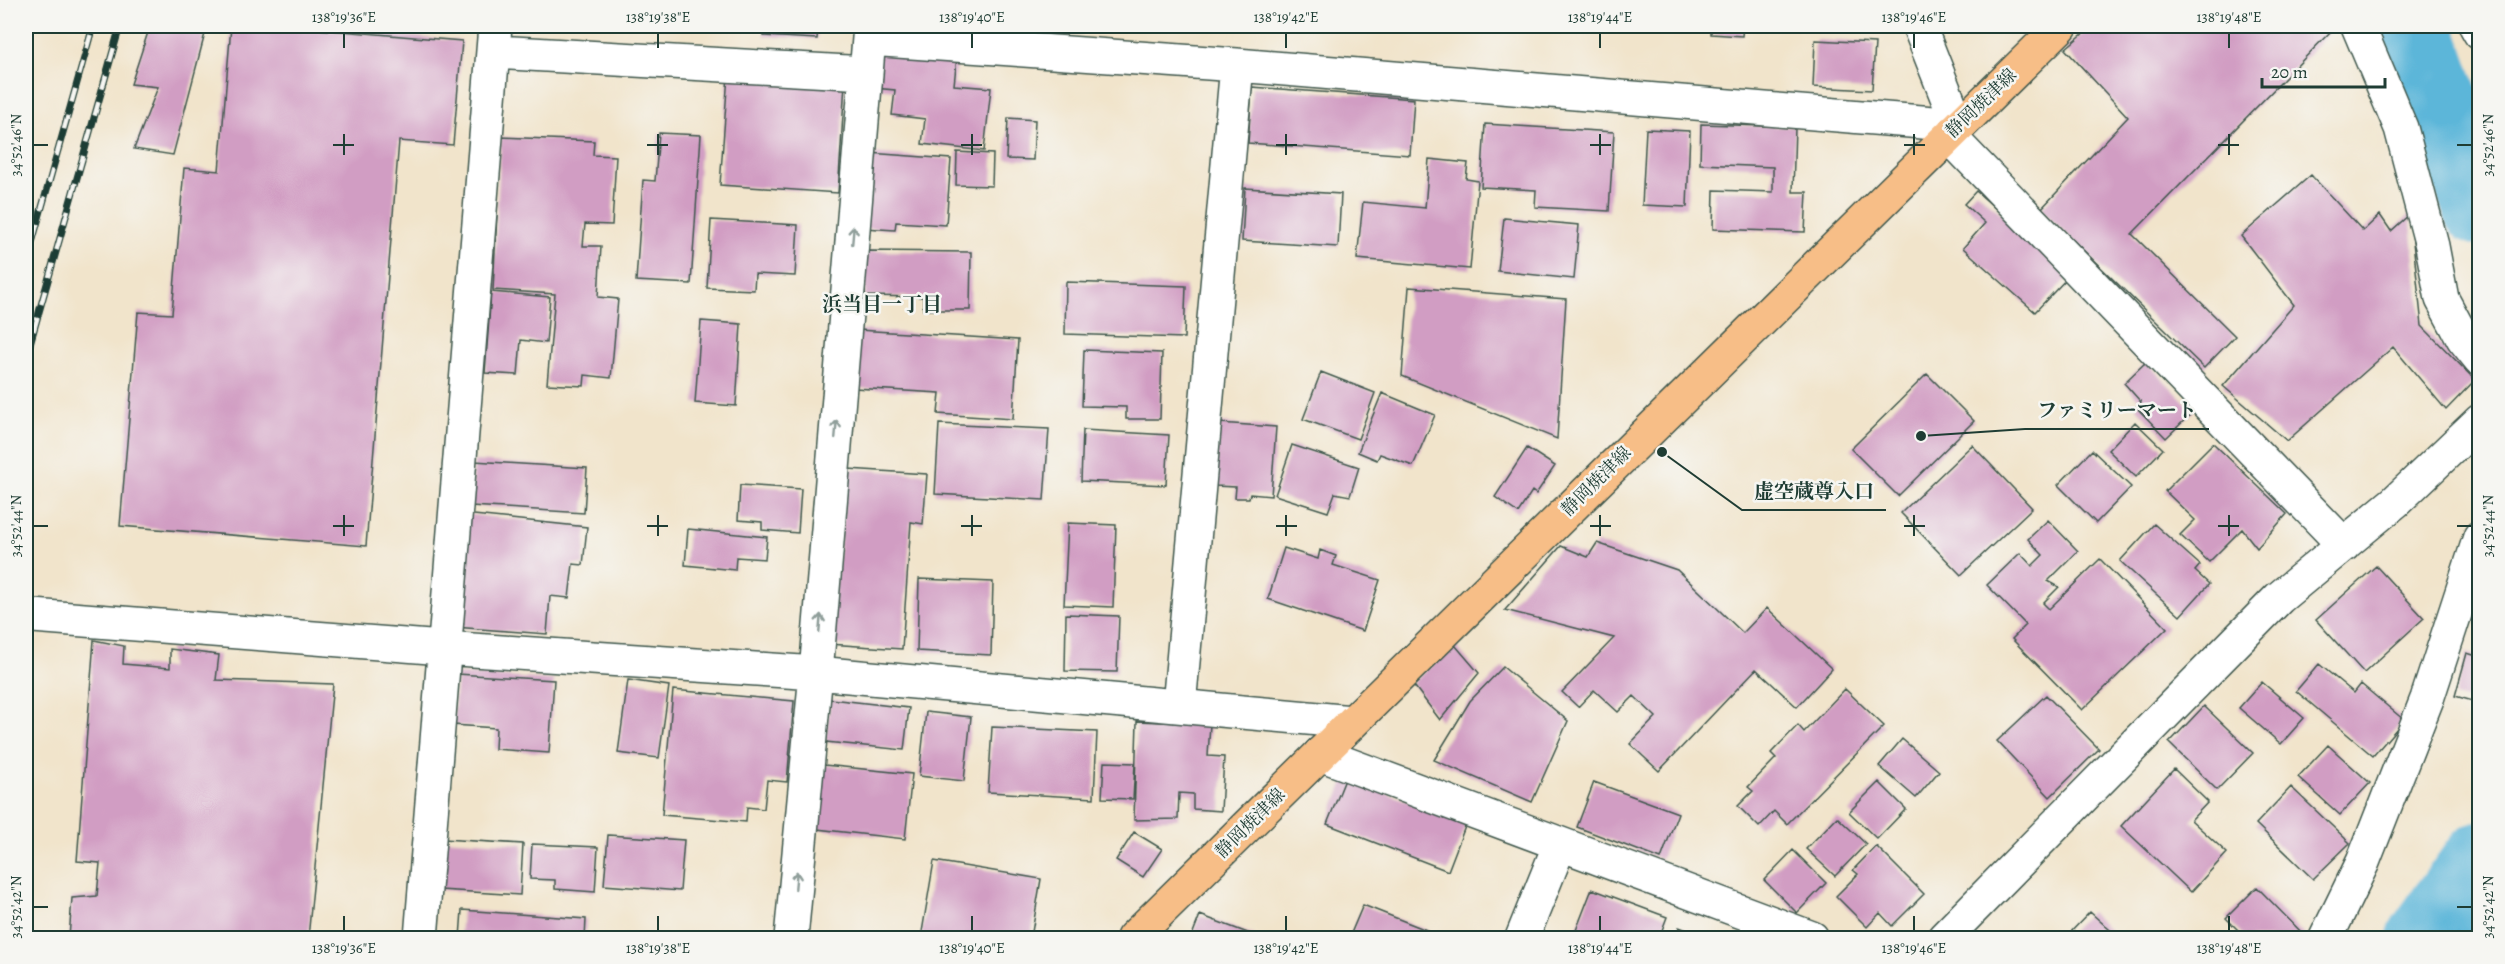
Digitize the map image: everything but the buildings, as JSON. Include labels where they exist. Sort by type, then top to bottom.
[{"type":"main road","name":"静岡焼津線","points":[[1133,939],[2061,26]]},
{"type":"street","points":[[1918,26],[1953,130],[2344,545]]},
{"type":"street","points":[[2358,26],[2401,128],[2432,246],[2442,299],[2463,338],[2480,359]]},
{"type":"street","points":[[2476,26],[2480,33]]},
{"type":"street","points":[[791,939],[816,673],[870,32],[1953,130]]},
{"type":"street","points":[[421,939],[494,39],[866,73]]},
{"type":"street","points":[[1179,706],[1237,65]]},
{"type":"street","points":[[1944,939],[2279,598],[2395,502],[2480,421]]},
{"type":"street","points":[[2326,939],[2363,862],[2427,699],[2480,537]]},
{"type":"street","points":[[33,616],[443,648],[816,673],[1352,722]]},
{"type":"street","points":[[1320,754],[1812,939]]},
{"type":"street","points":[[1522,939],[1560,843]]},
{"type":"waterway","points":[[2416,26],[2480,209]]},
{"type":"waterway","points":[[2424,938],[2480,859]]},
{"type":"railway","points":[[26,264],[93,26]]},
{"type":"railway","points":[[26,358],[120,26]]},
{"type":"place","name":"ファミリーマート","points":[[1921,436]]},
{"type":"place","name":"虚空蔵尊入口","points":[[1662,452]]},
{"type":"district","name":"浜当目一丁目","points":[[882,304]]}]
